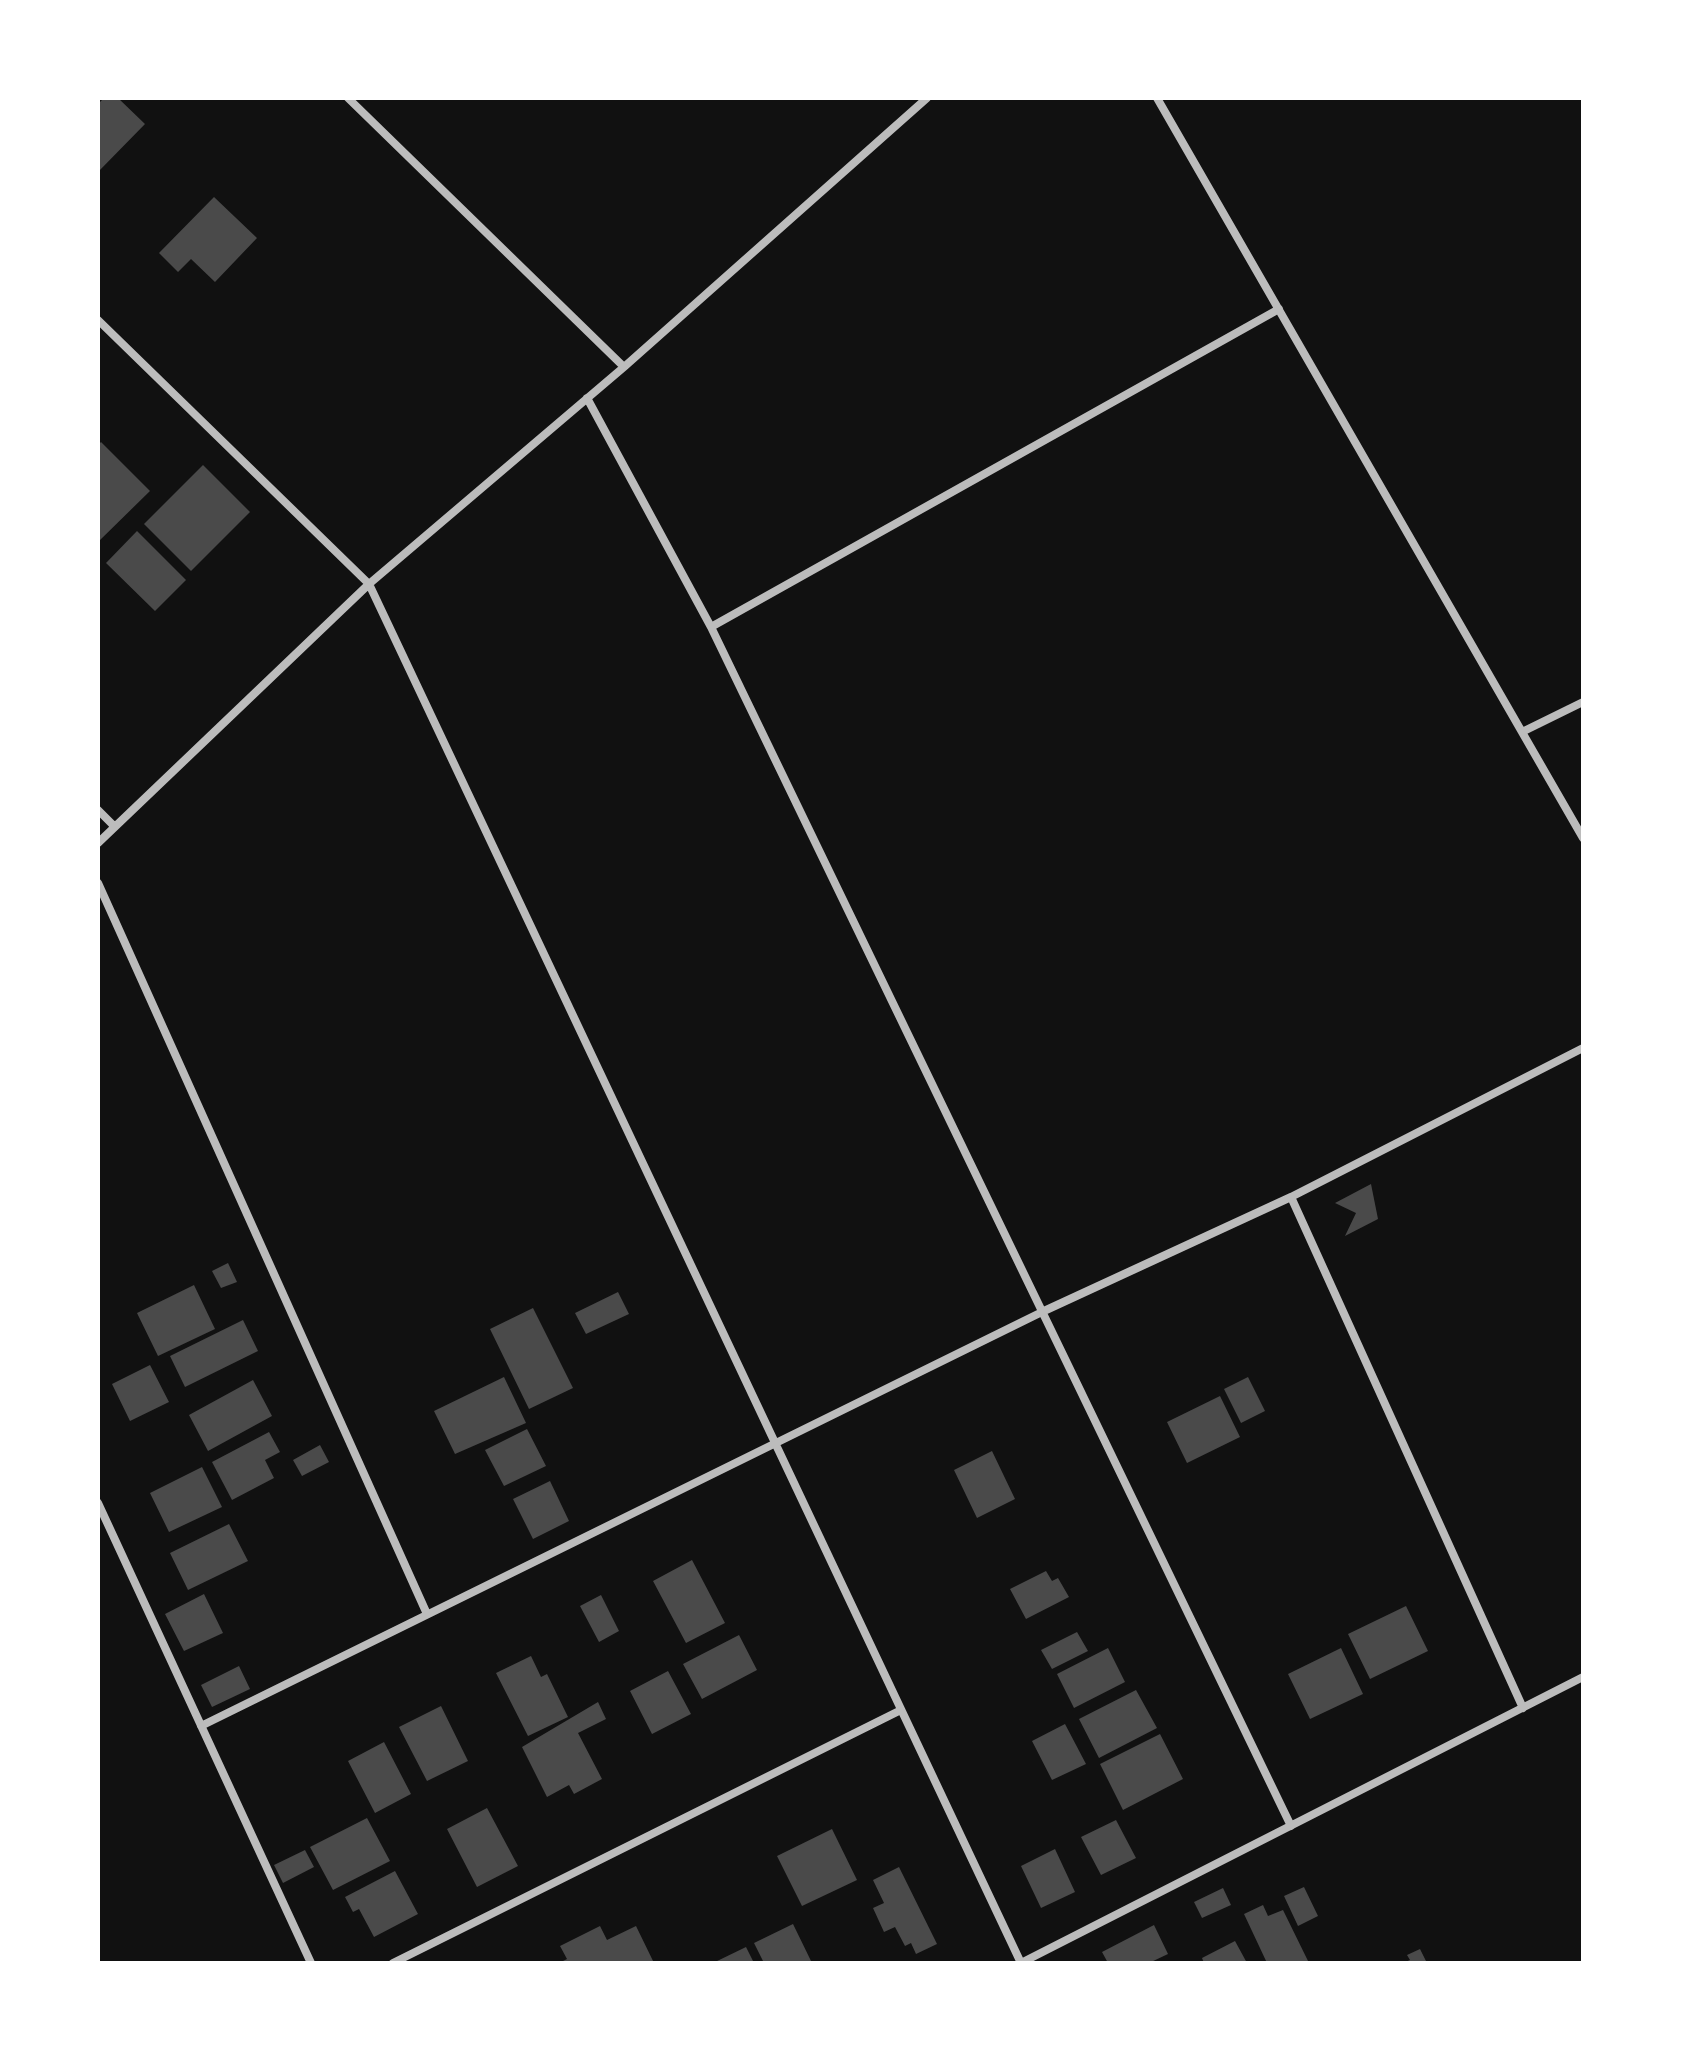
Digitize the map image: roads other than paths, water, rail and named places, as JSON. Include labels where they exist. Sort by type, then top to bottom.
[{"type":"street","points":[[348,98],[624,367]]},
{"type":"street","points":[[98,843],[369,584],[624,367],[927,98]]},
{"type":"street","points":[[1157,98],[1583,838]]},
{"type":"street","points":[[711,627],[1279,309]]},
{"type":"street","points":[[98,320],[369,584],[1021,1963],[1583,1677]]},
{"type":"street","points":[[587,398],[711,627],[1291,1826]]},
{"type":"street","points":[[1524,731],[1583,702]]},
{"type":"street","points":[[98,810],[115,827]]},
{"type":"street","points":[[98,883],[427,1614]]},
{"type":"street","points":[[201,1726],[1044,1311],[1291,1197],[1583,1048]]},
{"type":"street","points":[[1291,1197],[1523,1708]]},
{"type":"street","points":[[98,1503],[311,1963]]},
{"type":"street","points":[[393,1963],[901,1710]]}]
